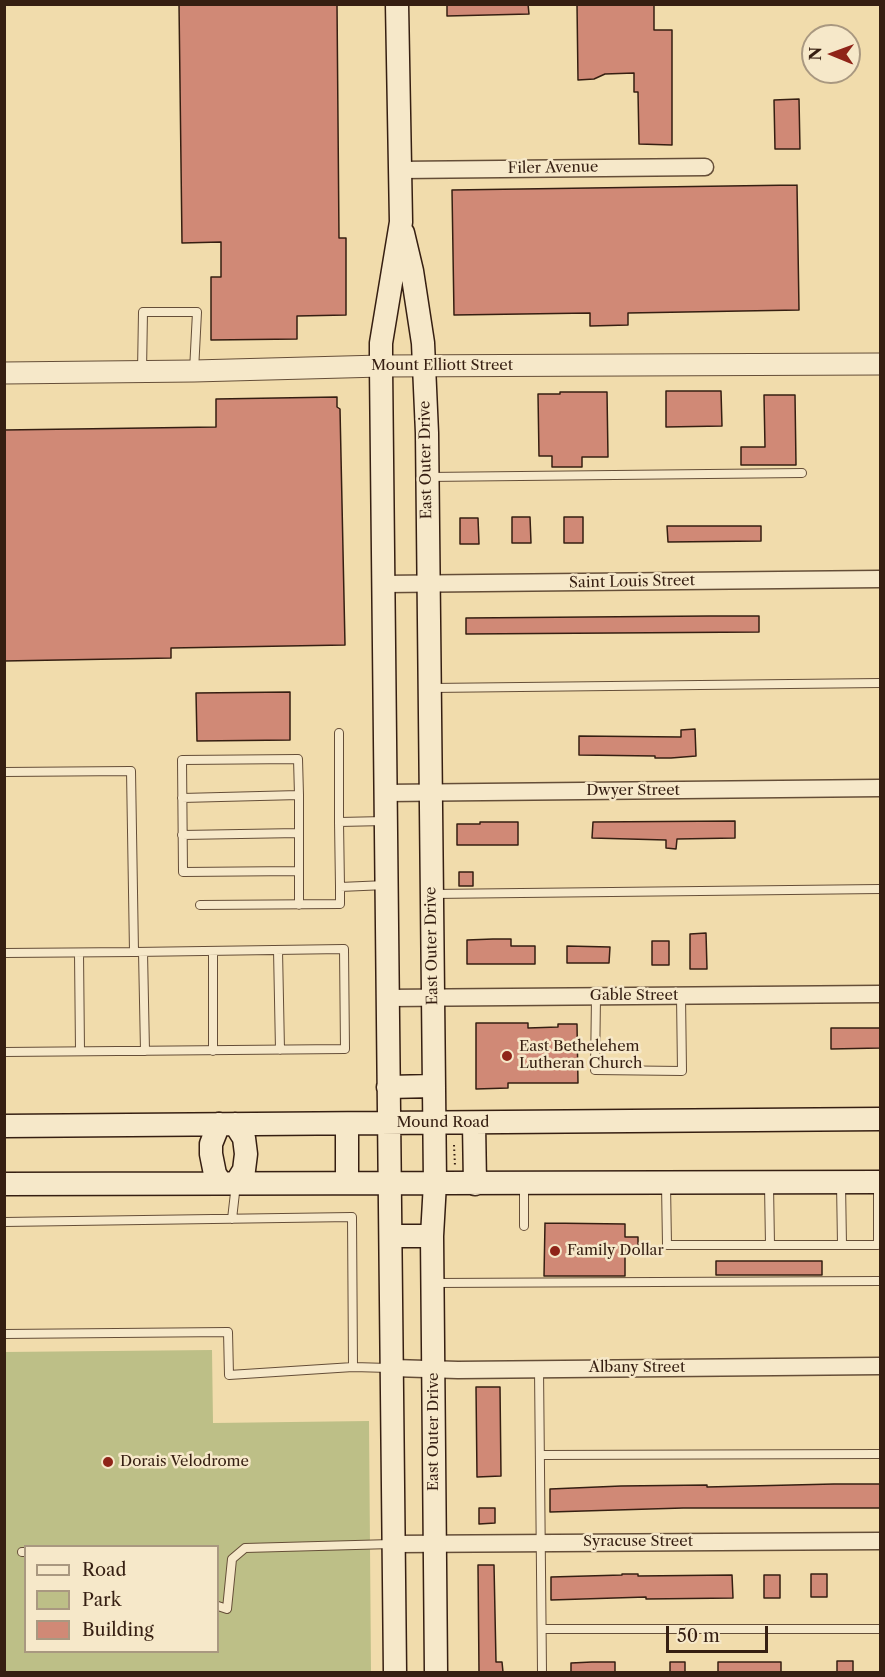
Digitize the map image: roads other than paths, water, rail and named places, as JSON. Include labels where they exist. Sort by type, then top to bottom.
[{"type":"main road","name":"East Outer Drive","points":[[395,1672],[381,343],[401,222],[397,4]]},
{"type":"main road","name":"East Outer Drive","points":[[401,222],[412,271],[423,343],[427,477],[435,1183],[432,1236],[436,1672]]},
{"type":"main road","points":[[388,1087],[434,1086]]},
{"type":"main road","name":"Mound Road","points":[[4,1126],[880,1119]]},
{"type":"main road","points":[[474,1123],[475,1184]]},
{"type":"main road","points":[[227,1124],[244,1138],[246,1154],[244,1170],[228,1183],[215,1174],[211,1154],[211,1144],[227,1124]]},
{"type":"main road","points":[[346,1124],[347,1183]]},
{"type":"main road","points":[[4,1184],[879,1182]]},
{"type":"main road","points":[[392,1236],[432,1236]]},
{"type":"street","name":"Filer Avenue","points":[[400,170],[705,167]]},
{"type":"street","name":"Mount Elliott Street","points":[[4,373],[381,366],[880,364]]},
{"type":"street","name":"Saint Louis Street","points":[[383,584],[880,579]]},
{"type":"street","name":"Dwyer Street","points":[[385,793],[880,789]]},
{"type":"street","name":"Gable Street","points":[[387,998],[880,994]]},
{"type":"street","name":"Albany Street","points":[[393,1368],[456,1370],[880,1366]]},
{"type":"street","name":"Syracuse Street","points":[[395,1544],[880,1541]]},
{"type":"lane","points":[[194,371],[197,302]]},
{"type":"lane","points":[[142,371],[143,307],[197,312]]},
{"type":"lane","points":[[427,477],[802,473]]},
{"type":"lane","points":[[429,688],[880,683]]},
{"type":"lane","points":[[200,905],[339,904],[339,733]]},
{"type":"lane","points":[[299,871],[183,872],[182,760],[298,759],[299,795],[299,833],[299,871],[299,905]]},
{"type":"lane","points":[[4,772],[131,771],[138,952],[145,1051]]},
{"type":"lane","points":[[182,798],[299,795]]},
{"type":"lane","points":[[339,822],[385,821]]},
{"type":"lane","points":[[182,835],[299,833]]},
{"type":"lane","points":[[340,887],[386,885]]},
{"type":"lane","points":[[432,894],[880,889]]},
{"type":"lane","points":[[4,953],[344,949],[345,1049],[4,1052]]},
{"type":"lane","points":[[278,950],[280,1050]]},
{"type":"lane","points":[[213,951],[213,1050]]},
{"type":"lane","points":[[79,953],[80,1051]]},
{"type":"lane","points":[[596,997],[595,1070],[682,1071],[681,996]]},
{"type":"lane","points":[[841,1182],[842,1245]]},
{"type":"lane","points":[[666,1184],[667,1245],[878,1245],[879,1182]]},
{"type":"lane","points":[[228,1183],[232,1219]]},
{"type":"lane","points":[[769,1183],[770,1245]]},
{"type":"lane","points":[[524,1184],[524,1226]]},
{"type":"lane","points":[[4,1222],[352,1217],[353,1367]]},
{"type":"lane","points":[[433,1283],[523,1280],[880,1281]]},
{"type":"lane","points":[[4,1334],[228,1332],[229,1375],[353,1367],[393,1368]]},
{"type":"lane","points":[[539,1369],[542,1672]]},
{"type":"lane","points":[[541,1455],[880,1454]]},
{"type":"lane","points":[[219,1606],[227,1609],[232,1559],[245,1548],[395,1544]]},
{"type":"lane","points":[[542,1629],[880,1629]]},
{"type":"place","name":"East Bethelehem Lutheran Church","points":[[507,1056]]},
{"type":"place","name":"Family Dollar","points":[[555,1251]]},
{"type":"place","name":"Dorais Velodrome","points":[[108,1462]]}]
